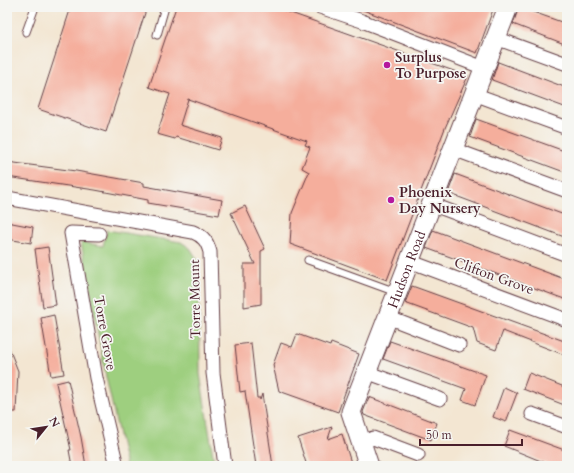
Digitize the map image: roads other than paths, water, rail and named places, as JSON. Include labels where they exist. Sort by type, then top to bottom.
[{"type":"street","points":[[320,7],[362,21],[484,68]]},
{"type":"street","name":"Hudson Road","points":[[369,466],[351,412],[396,292],[508,7]]},
{"type":"street","points":[[496,38],[567,64]]},
{"type":"street","points":[[474,94],[567,128]]},
{"type":"street","points":[[453,149],[567,191]]},
{"type":"street","name":"Torre Mount","points":[[7,198],[192,232],[200,235],[207,242],[210,252],[213,373],[225,466]]},
{"type":"street","points":[[431,204],[567,255]]},
{"type":"street","name":"Torre Grove","points":[[99,234],[71,233],[96,378],[117,466]]},
{"type":"street","name":"Clifton Grove","points":[[409,261],[567,320]]},
{"type":"street","points":[[388,316],[459,345]]},
{"type":"street","points":[[366,372],[440,399]]},
{"type":"street","points":[[532,414],[567,427]]},
{"type":"street","points":[[361,443],[373,438],[418,455]]},
{"type":"lane","points":[[26,32],[35,7]]},
{"type":"lane","points":[[157,35],[165,7]]},
{"type":"lane","points":[[308,260],[396,292]]},
{"type":"place","name":"Surplus To Purpose","points":[[387,65]]},
{"type":"place","name":"Phoenix Day Nursery","points":[[391,200]]}]
